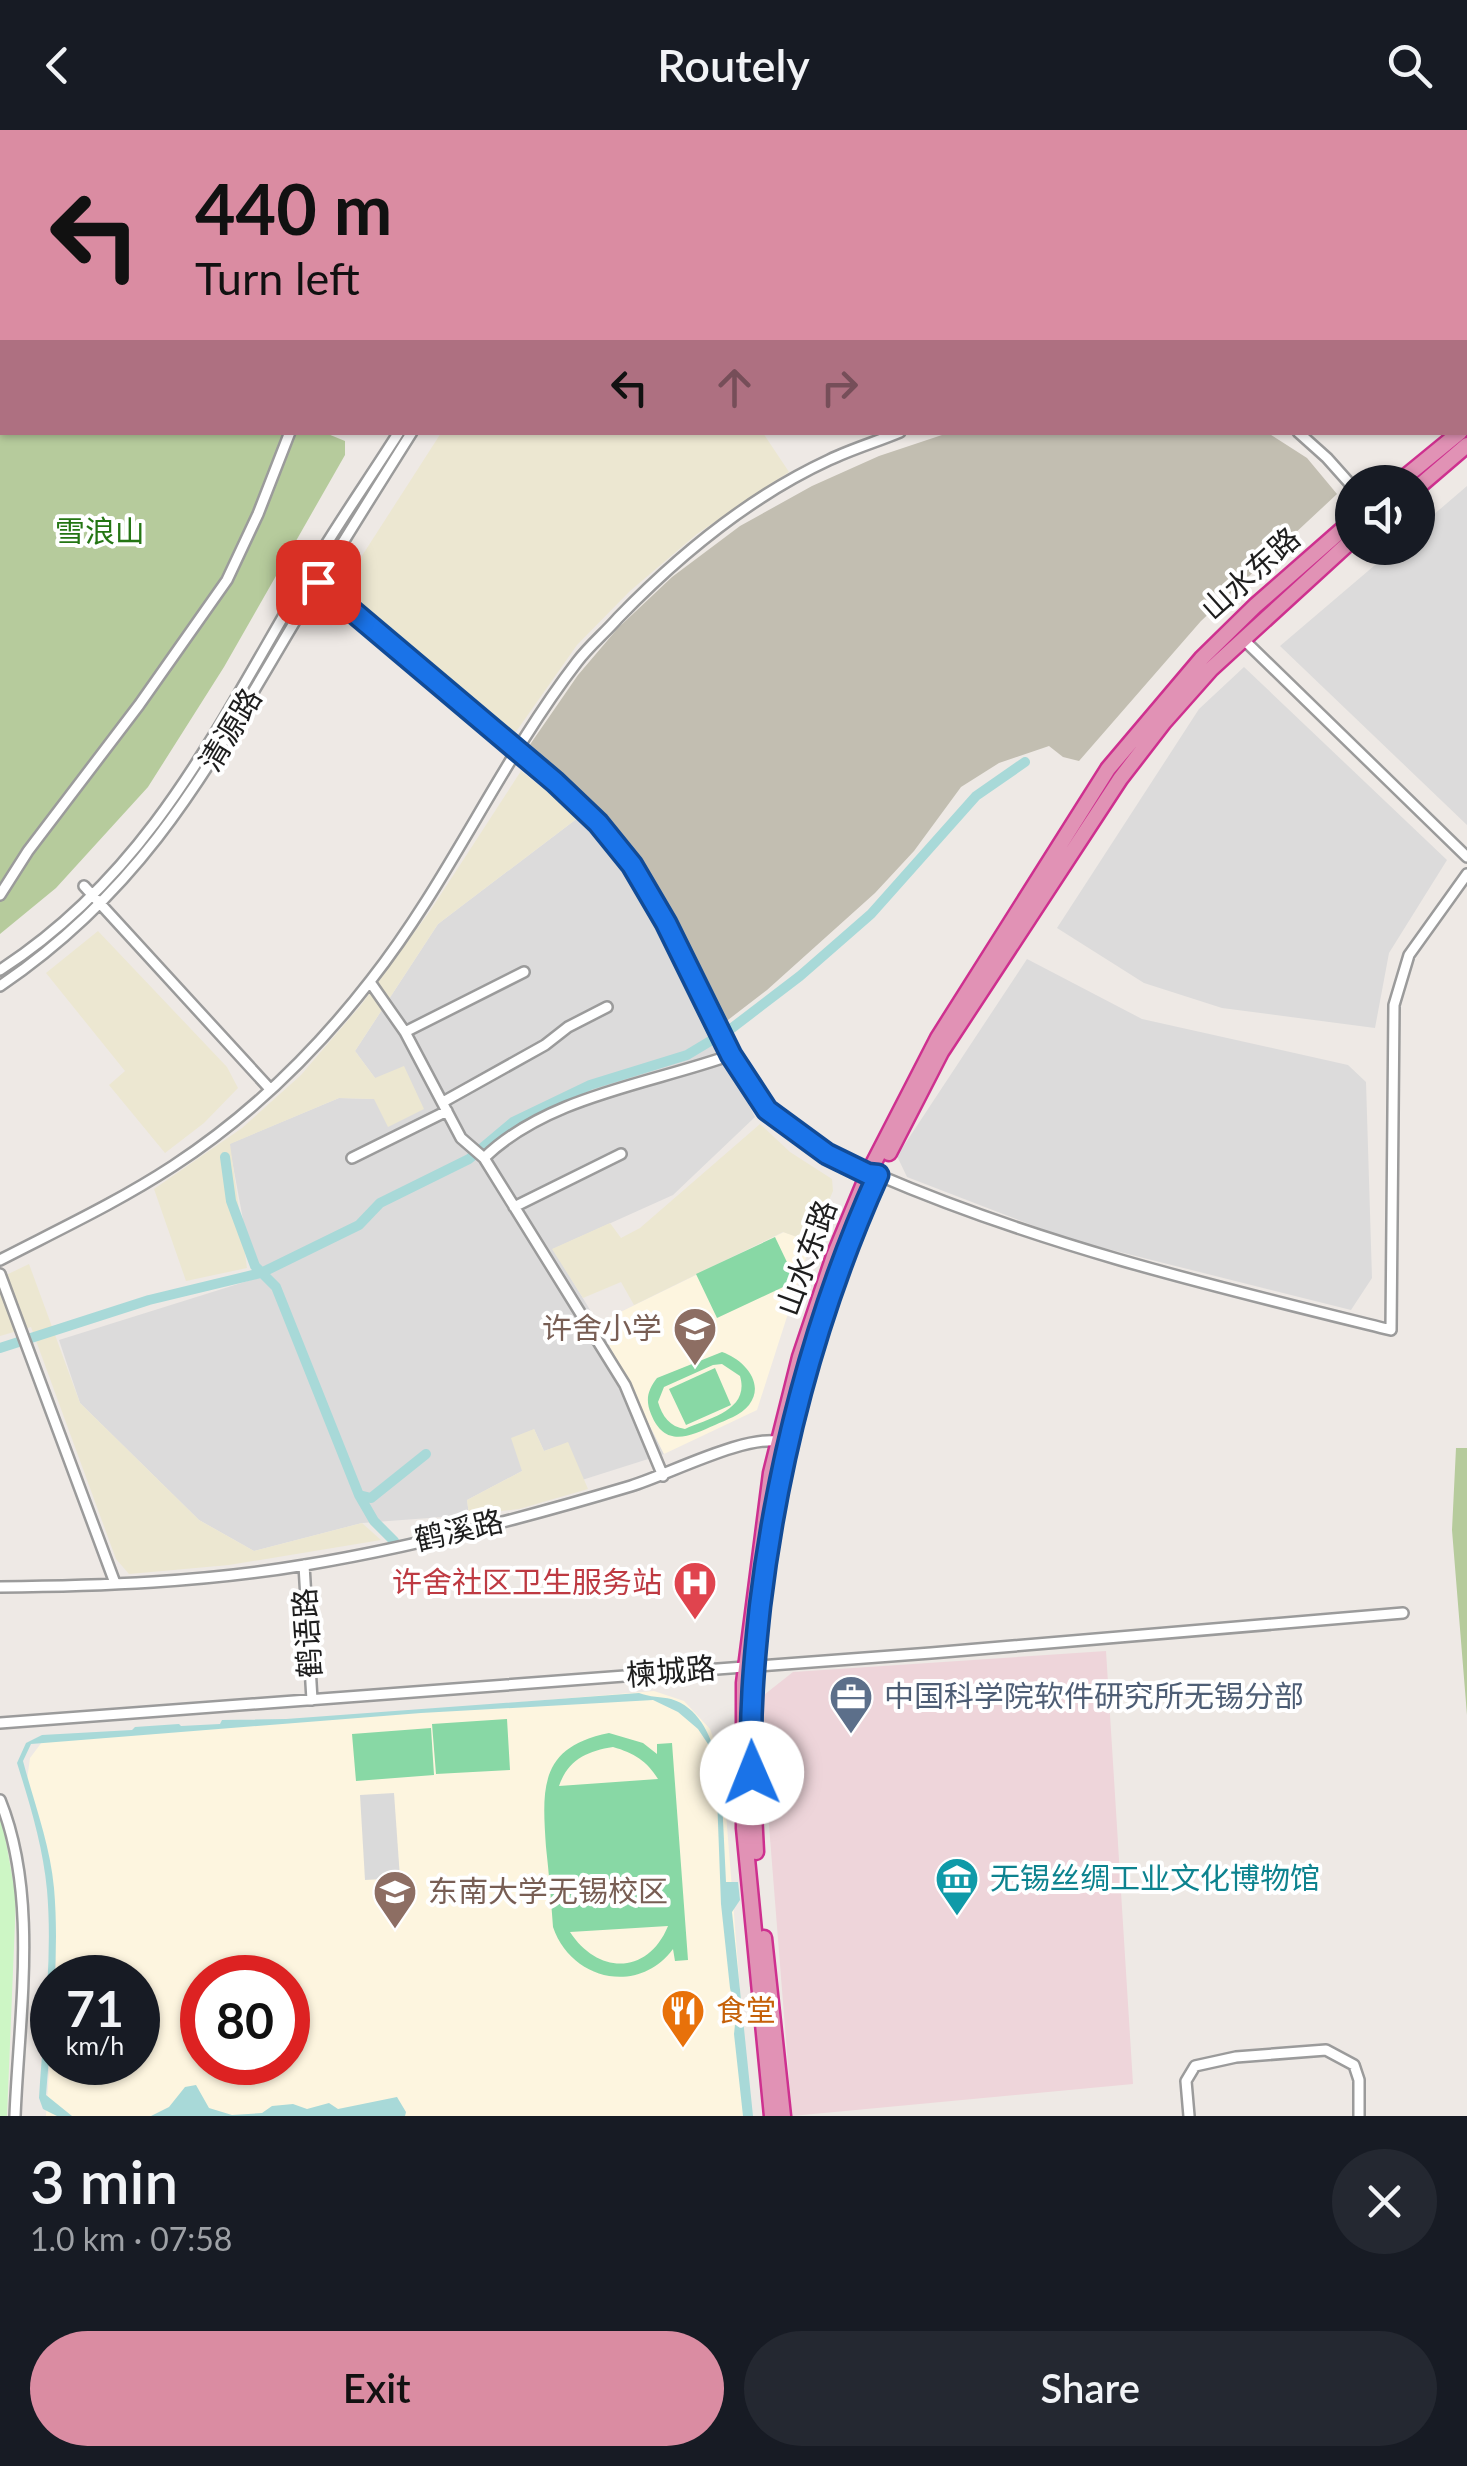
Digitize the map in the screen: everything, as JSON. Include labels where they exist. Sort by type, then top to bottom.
[{"type":"highway","points":[[1420,465],[1457,435]]},
{"type":"highway","points":[[1435,472],[1467,445]]},
{"type":"highway","name":"山水东路","points":[[772,2116],[744,1828],[742,1732],[783,1442],[824,1311],[873,1175],[938,1038],[1108,769],[1202,658],[1335,535]]},
{"type":"highway","name":"山水东路","points":[[873,1175],[942,1052],[1120,779],[1164,722],[1243,639],[1335,555]]},
{"type":"highway","name":"山水东路","points":[[750,1666],[755,1844],[783,2116]]},
{"type":"street","points":[[0,896],[28,851],[139,706],[226,580],[258,514],[289,435]]},
{"type":"street","name":"清源路","points":[[0,970],[60,928],[94,896],[166,811],[197,765],[304,573],[397,435]]},
{"type":"street","name":"清源路","points":[[0,986],[102,904],[167,829],[203,777],[410,435]]},
{"type":"street","points":[[0,1260],[98,1210],[172,1166],[229,1126],[270,1089],[370,982],[416,917],[516,752],[578,660],[659,576],[752,504],[829,460],[892,435]]},
{"type":"street","points":[[1301,435],[1335,469]]},
{"type":"street","points":[[304,573],[598,823],[632,865],[666,923],[730,1052],[767,1110],[827,1154],[873,1175],[959,1210],[1166,1275],[1391,1330],[1394,1004],[1409,954],[1467,874]]},
{"type":"street","points":[[1243,639],[1467,857]]},
{"type":"street","points":[[84,886],[270,1089]]},
{"type":"street","points":[[405,1032],[524,972]]},
{"type":"street","points":[[370,982],[405,1032],[462,1139],[484,1158],[625,1385],[663,1476]]},
{"type":"street","points":[[352,1158],[445,1106],[568,1027],[608,1007]]},
{"type":"street","points":[[484,1158],[502,1142],[552,1114],[730,1052]]},
{"type":"street","points":[[514,1206],[620,1154]]},
{"type":"street","points":[[0,1274],[116,1583]]},
{"type":"street","name":"鹤溪路","points":[[0,1588],[116,1583],[304,1566],[468,1531],[663,1476],[752,1441],[783,1442]]},
{"type":"street","name":"鹤语路","points":[[304,1566],[312,1700]]},
{"type":"street","name":"楝城路","points":[[0,1723],[1402,1613]]},
{"type":"street","points":[[0,1800],[8,1820],[24,1902],[15,2116]]},
{"type":"street","points":[[1189,2116],[1186,2081],[1195,2066],[1236,2057],[1326,2050],[1354,2065],[1359,2080],[1359,2116]]},
{"type":"shaded area","points":[[440,435],[764,435],[789,472],[697,534],[630,591],[577,645],[513,736],[340,590]]},
{"type":"shaded area","points":[[942,435],[1271,435],[1307,458],[1335,496],[1201,621],[1079,761],[1063,757],[1049,746],[999,763],[961,787],[914,851],[875,893],[767,990],[724,1023],[679,928],[632,847],[529,746],[578,675],[618,628],[672,577],[740,526],[812,486],[879,456]]},
{"type":"shaded area","points":[[1467,486],[1467,825],[1280,646],[1375,565],[1435,565],[1435,513]]},
{"type":"shaded area","points":[[1244,667],[1447,860],[1389,953],[1375,1028],[1222,1008],[1144,983],[1057,928],[1199,709]]},
{"type":"shaded area","points":[[521,771],[579,817],[438,924],[355,1051],[375,1078],[404,1066],[424,1109],[388,1127],[374,1099],[339,1098],[230,1144],[247,1268],[186,1281],[154,1189],[242,1128],[301,1075],[361,1005],[430,911]]},
{"type":"shaded area","points":[[579,817],[639,893],[755,1117],[673,1195],[553,1249],[598,1323],[664,1454],[582,1480],[568,1443],[544,1451],[534,1429],[522,1471],[467,1500],[469,1515],[362,1523],[254,1551],[199,1520],[80,1403],[59,1340],[254,1279],[229,1144],[339,1098],[374,1099],[375,1078],[355,1051],[438,924]]},
{"type":"shaded area","points":[[98,931],[227,1067],[238,1088],[204,1123],[165,1153],[109,1085],[125,1071],[46,973]]},
{"type":"shaded area","points":[[1027,959],[1142,1019],[1348,1065],[1366,1082],[1372,1278],[1351,1310],[1068,1239],[907,1177],[897,1156]]},
{"type":"shaded area","points":[[760,1124],[790,1152],[832,1179],[833,1191],[811,1242],[783,1232],[634,1305],[621,1282],[583,1298],[552,1249],[610,1223],[621,1238],[640,1228]]},
{"type":"shaded area","name":"许舍小学","points":[[784,1232],[811,1242],[757,1410],[664,1454],[598,1323]]},
{"type":"shaded area","points":[[29,1264],[80,1403],[199,1520],[254,1551],[362,1523],[381,1540],[229,1565],[129,1574],[116,1559],[31,1327],[0,1336],[0,1278]]},
{"type":"shaded area","points":[[534,1429],[544,1451],[568,1442],[588,1489],[519,1509],[469,1515],[467,1500],[522,1471],[511,1438]]},
{"type":"shaded area","points":[[1106,1651],[1133,2084],[792,2116],[759,1699],[793,1672]]},
{"type":"shaded area","name":"东南大学无锡校区","points":[[654,1691],[684,1701],[710,1729],[722,1763],[750,2116],[46,2116],[48,2085],[160,2085],[160,1955],[55,1955],[53,1894],[27,1780],[30,1758],[42,1742]]},
{"type":"shaded area","points":[[394,1793],[400,1878],[365,1880],[360,1795]]},
{"type":"green space","name":"雪浪山","points":[[0,435],[330,435],[345,441],[345,455],[224,667],[148,787],[56,888],[0,934]]},
{"type":"green space","points":[[775,1237],[796,1281],[717,1318],[696,1274]]},
{"type":"green space","points":[[722,1352],[750,1373],[754,1397],[738,1414],[696,1433],[671,1436],[657,1425],[648,1404],[657,1378]],"holes":[[[722,1364],[740,1376],[742,1388],[734,1405],[685,1429],[671,1423],[658,1402],[664,1387],[713,1365]]]},
{"type":"green space","points":[[715,1368],[731,1405],[686,1425],[669,1389]]},
{"type":"green space","points":[[1456,1448],[1467,1448],[1467,1715],[1452,1530]]},
{"type":"green space","points":[[507,1719],[510,1770],[436,1774],[432,1724]]},
{"type":"green space","points":[[431,1728],[434,1775],[356,1781],[352,1734]]},
{"type":"green space","points":[[609,1733],[643,1743],[657,1754],[657,1744],[672,1743],[688,1960],[675,1961],[673,1949],[659,1964],[642,1973],[607,1975],[574,1959],[553,1927],[546,1789],[557,1760],[586,1739]],"holes":[[[613,1747],[639,1759],[658,1779],[559,1786],[580,1758]],[[668,1926],[648,1954],[622,1964],[594,1956],[570,1932]]]},
{"type":"green space","points":[[0,1808],[16,1898],[7,2116],[0,2116]]},
{"type":"water","points":[[639,1693],[671,1699],[689,1708],[720,1758],[726,1882],[738,1882],[740,1900],[732,1912],[753,2116],[743,2116],[734,2034],[736,2015],[721,1904],[716,1769],[698,1729],[678,1712],[653,1700],[421,1713],[31,1744],[23,1761],[54,1888],[55,1955],[48,1955],[45,1874],[17,1763],[26,1743],[42,1735],[220,1724],[222,1720],[286,1719]]},
{"type":"water","points":[[40,2085],[47,2085],[46,2095],[72,2116],[57,2116],[43,2109]]},
{"type":"water","points":[[196,2085],[209,2108],[232,2115],[262,2113],[272,2106],[293,2104],[307,2109],[329,2103],[338,2109],[397,2097],[406,2112],[405,2116],[151,2116],[169,2107],[185,2087]]},
{"type":"waterway","points":[[0,1348],[149,1300],[261,1273],[359,1225],[380,1203],[469,1159],[513,1122],[590,1085],[687,1055],[732,1028],[800,976],[871,914],[976,796],[1025,762]]},
{"type":"waterway","points":[[225,1157],[231,1201],[255,1266],[276,1287],[359,1495],[371,1498],[426,1454]]},
{"type":"waterway","points":[[359,1495],[374,1521],[394,1541]]},
{"type":"place","name":"许舍小学","points":[[695,1367]]},
{"type":"place","name":"许舍社区卫生服务站","points":[[695,1621]]},
{"type":"place","name":"中国科学院软件研究所无锡分部","points":[[851,1735]]},
{"type":"place","name":"无锡丝绸工业文化博物馆","points":[[957,1917]]},
{"type":"place","name":"东南大学无锡校区","points":[[395,1930]]},
{"type":"place","name":"食堂","points":[[683,2049]]},
{"type":"route","points":[[318,582],[555,782],[598,823],[632,865],[666,923],[731,1055],[767,1110],[827,1154],[878,1175],[824,1311],[792,1417],[766,1556],[751,1710],[752,1773]]}]
